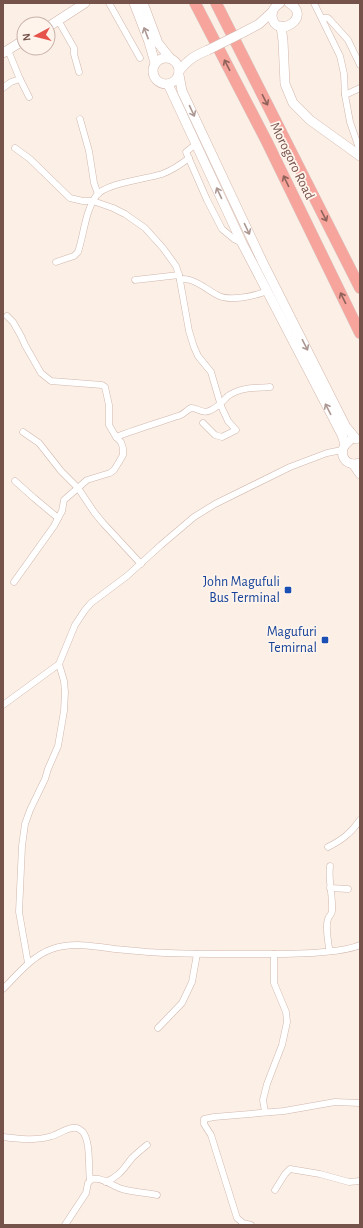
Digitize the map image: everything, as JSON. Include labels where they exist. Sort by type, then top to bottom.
[{"type":"highway","name":"Morogoro Road","points":[[195,3],[267,142],[360,333]]},
{"type":"highway","name":"Morogoro Road","points":[[216,3],[360,288]]},
{"type":"street","points":[[79,72],[74,54],[74,48],[58,20],[85,3]]},
{"type":"street","points":[[108,3],[140,58]]},
{"type":"street","points":[[134,3],[149,42],[155,63]]},
{"type":"street","points":[[143,3],[158,43],[178,64],[182,92],[263,263],[346,427],[358,440]]},
{"type":"street","points":[[258,24],[279,25],[284,27],[291,25],[296,20],[297,13],[294,7],[289,3]]},
{"type":"street","points":[[314,3],[340,56],[344,74],[345,95],[350,122],[360,151]]},
{"type":"street","points":[[192,57],[163,57],[157,60],[153,70],[154,77],[162,84],[168,84],[175,81],[186,62],[192,57],[258,24],[275,7]]},
{"type":"street","points":[[275,7],[273,19],[279,25],[283,41],[285,84],[293,103],[310,120],[360,156]]},
{"type":"street","points":[[322,18],[328,18],[348,40],[360,65]]},
{"type":"street","points":[[16,45],[5,51],[29,97]]},
{"type":"street","points":[[3,88],[11,82],[20,79]]},
{"type":"street","points":[[168,84],[242,243],[342,435],[343,457],[350,463],[356,463],[360,474]]},
{"type":"street","points":[[345,95],[360,88]]},
{"type":"street","points":[[80,119],[89,151],[94,183],[98,194]]},
{"type":"street","points":[[196,144],[186,152],[207,200],[222,229],[234,239],[242,243]]},
{"type":"street","points":[[15,148],[30,159],[70,198],[93,201],[125,214],[145,228],[163,248],[176,266],[180,277],[191,340],[198,356],[211,372],[221,405],[228,421],[236,430],[222,437],[215,434],[203,423]]},
{"type":"street","points":[[56,262],[74,256],[78,252],[88,215],[93,201],[98,194],[124,182],[161,174],[176,169],[189,158]]},
{"type":"street","points":[[135,280],[180,277],[190,280],[209,289],[217,295],[226,298],[259,294],[267,291]]},
{"type":"street","points":[[7,316],[13,322],[41,373],[51,382],[102,385],[105,387],[109,405],[109,425],[116,437],[121,442],[123,448],[123,454],[116,468],[104,476],[87,480],[64,500],[62,511],[58,518],[14,582]]},
{"type":"street","points":[[116,437],[183,415],[190,409],[206,412],[221,405],[233,393],[250,388],[270,387]]},
{"type":"street","points":[[23,432],[39,443],[61,471],[78,488],[98,517],[141,564]]},
{"type":"street","points":[[3,705],[59,664],[75,624],[85,610],[98,597],[141,564],[194,517],[215,504],[290,467],[343,447],[350,440],[358,440]]},
{"type":"street","points":[[16,481],[58,518]]},
{"type":"street","points":[[28,963],[19,912],[22,846],[25,824],[30,810],[45,779],[58,746],[64,711],[65,692],[64,681],[59,664]]},
{"type":"street","points":[[328,847],[352,832],[360,820]]},
{"type":"street","points":[[330,866],[329,876],[332,912],[327,919],[327,924],[331,951]]},
{"type":"street","points":[[330,888],[348,889]]},
{"type":"street","points":[[3,989],[28,963],[42,953],[67,945],[89,945],[150,952],[197,954],[304,954],[350,948],[360,945]]},
{"type":"street","points":[[158,1028],[182,1003],[192,982],[197,954]]},
{"type":"street","points":[[265,1112],[263,1100],[282,1045],[287,1022],[286,1012],[274,983],[274,954]]},
{"type":"street","points":[[252,1225],[243,1223],[237,1218],[211,1135],[203,1122],[206,1118],[284,1111],[335,1102],[360,1102]]},
{"type":"street","points":[[3,1137],[33,1139],[44,1138],[70,1128],[78,1128],[83,1133],[87,1144],[90,1180],[86,1193],[65,1225]]},
{"type":"street","points":[[106,1182],[115,1178],[147,1145]]},
{"type":"street","points":[[275,1190],[284,1174],[290,1169],[320,1174],[349,1182],[360,1181]]},
{"type":"street","points":[[90,1180],[96,1178],[121,1188],[157,1195]]},
{"type":"place","name":"John Magufuli Bus Terminal","points":[[288,590]]},
{"type":"place","name":"Magufuri Temirnal","points":[[325,640]]}]
